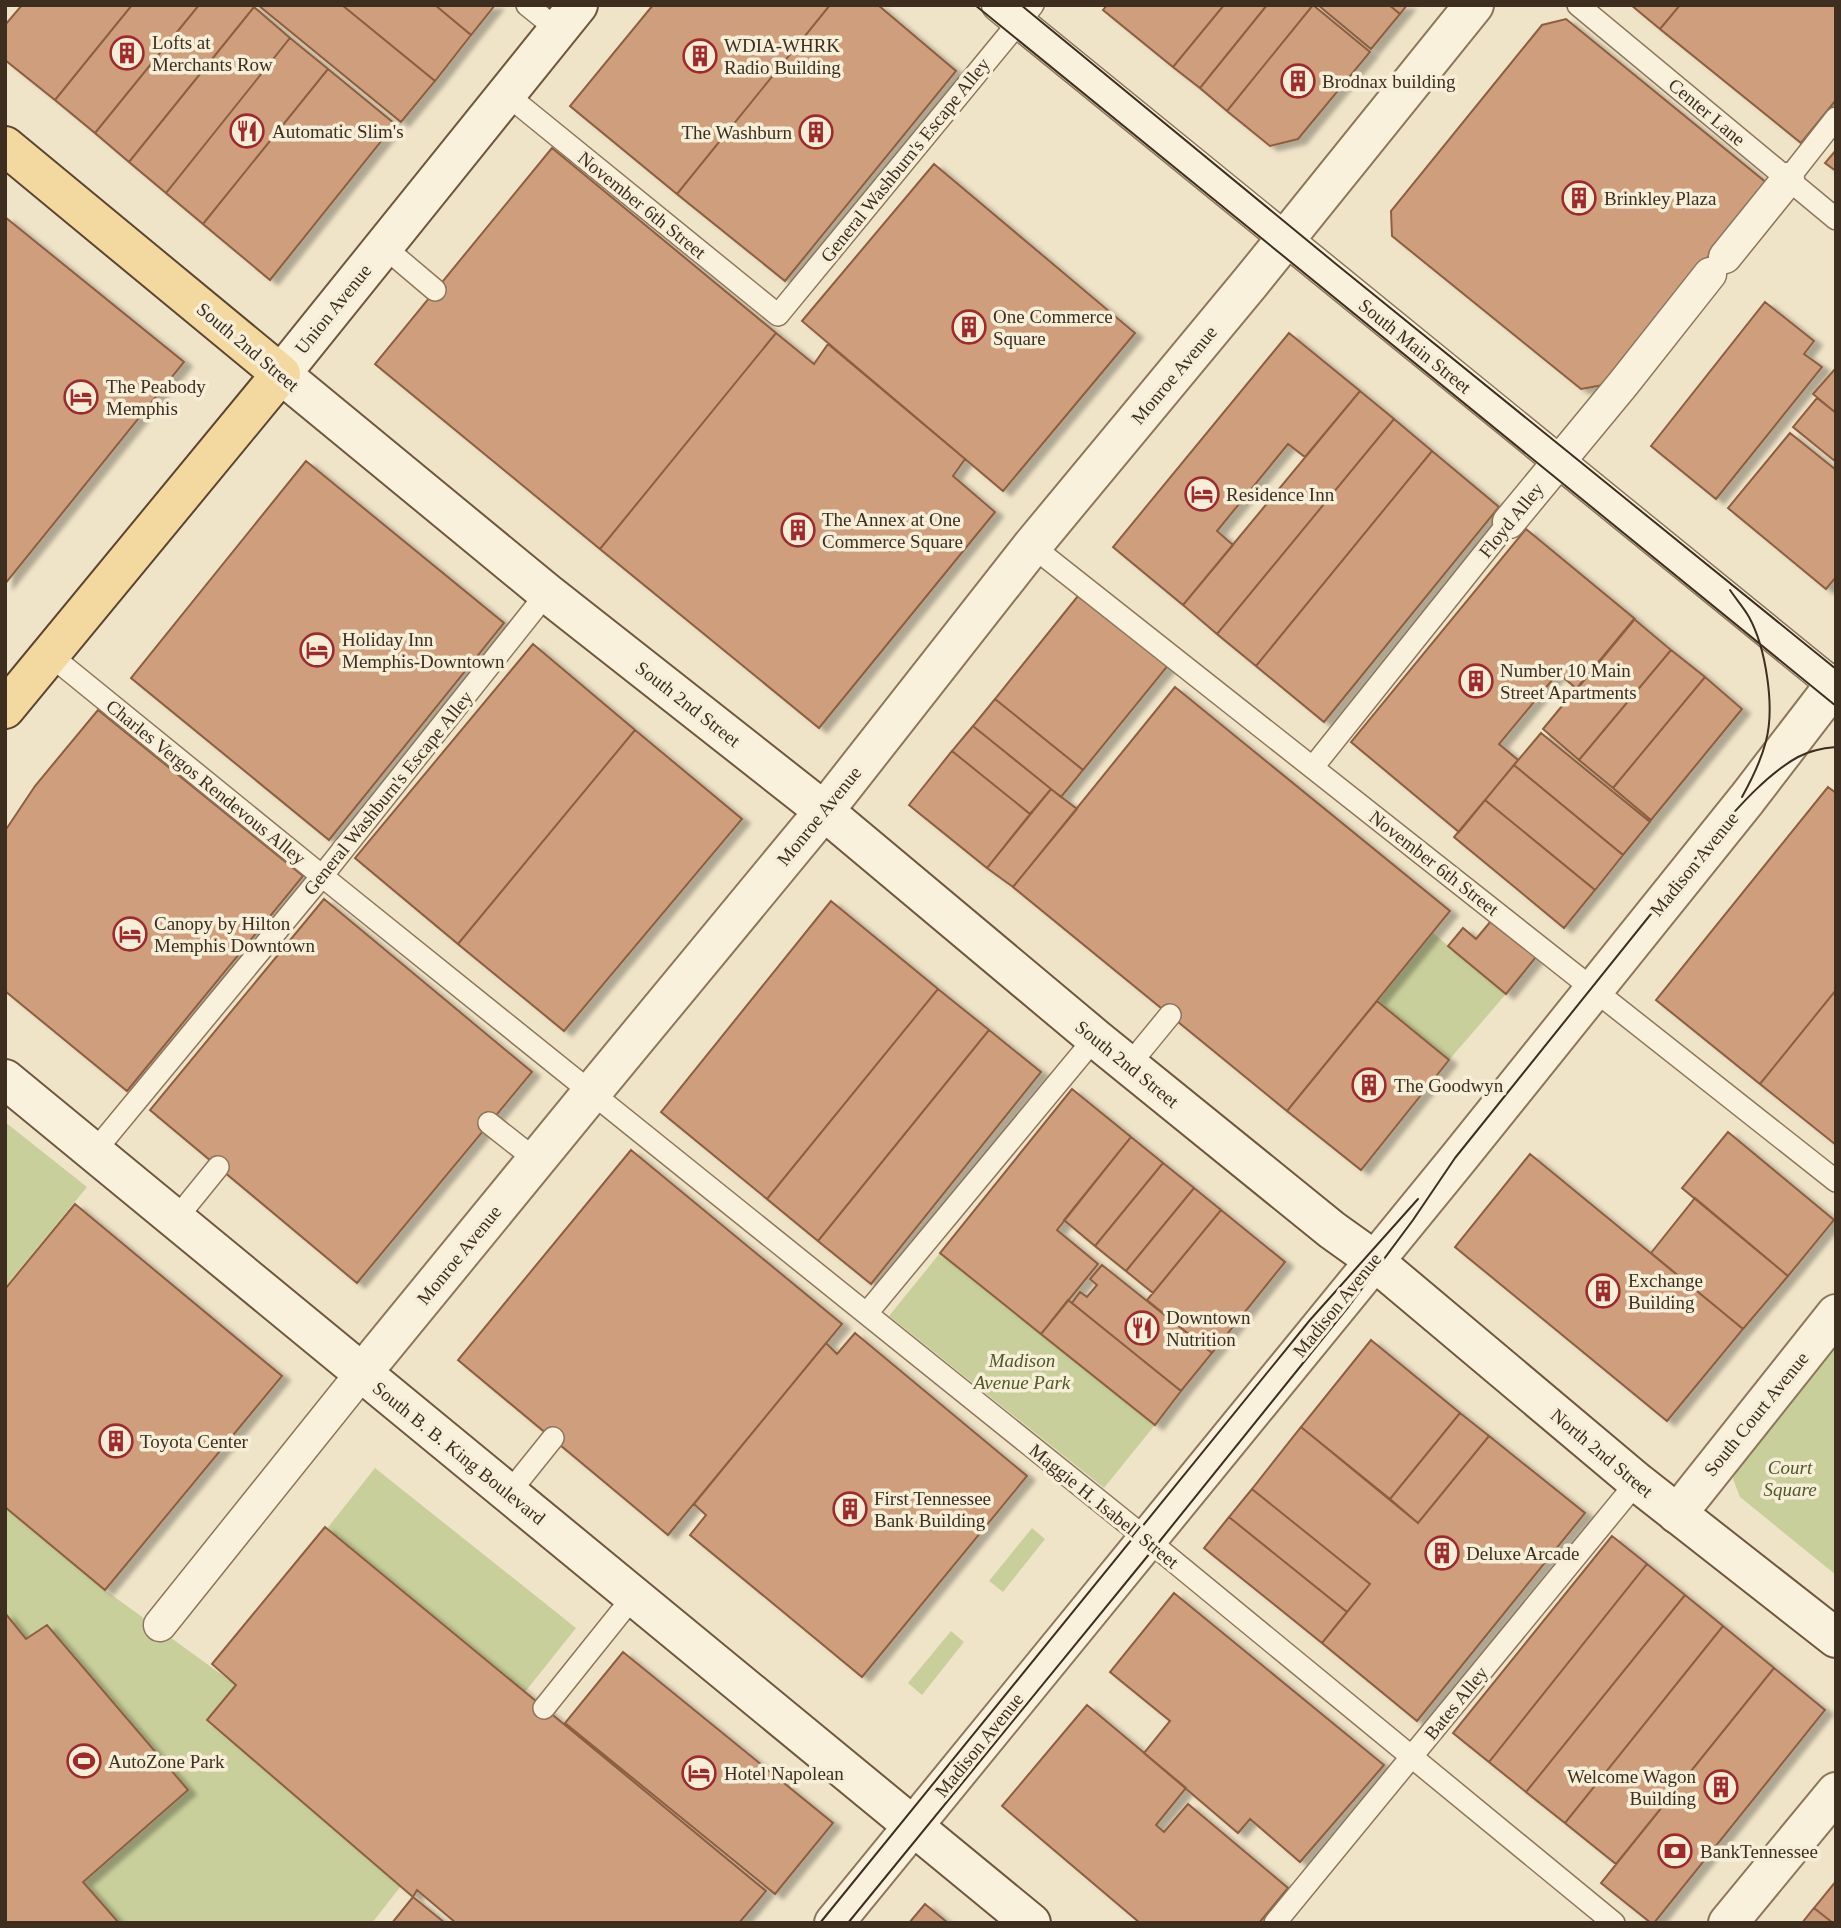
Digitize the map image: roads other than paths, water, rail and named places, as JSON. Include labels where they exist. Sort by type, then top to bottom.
[{"type":"main road","name":"Monroe Avenue","points":[[362,1373],[824,811],[1032,546],[1475,5]]},
{"type":"main road","name":"Union Avenue","points":[[5,709],[568,18]]},
{"type":"main road","name":"South 2nd Street","points":[[5,146],[547,593],[824,811],[1095,1038],[1373,1261]]},
{"type":"main road","name":"Madison Avenue","points":[[834,1923],[1457,1160],[1747,799],[1835,685]]},
{"type":"main road","name":"South B. B. King Boulevard","points":[[5,1079],[1031,1923]]},
{"type":"main road","name":"North 2nd Street","points":[[1373,1261],[1637,1482],[1836,1638]]},
{"type":"main road","name":"South Court Avenue","points":[[1677,1514],[1836,1314]]},
{"type":"main road","points":[[1728,1923],[1836,1792]]},
{"type":"street","name":"South Main Street","points":[[1017,11],[1285,239],[1835,685]]},
{"type":"street","name":"Floyd Alley","points":[[1509,522],[1788,179]]},
{"type":"street","name":"Monroe Avenue","points":[[160,1625],[362,1373]]},
{"type":"lane","points":[[527,5],[568,18]]},
{"type":"lane","name":"Center Lane","points":[[1578,5],[1836,219]]},
{"type":"lane","name":"General Washburn's Escape Alley","points":[[778,315],[1017,11]]},
{"type":"lane","name":"November 6th Street","points":[[506,94],[778,315]]},
{"type":"lane","name":"Floyd Alley","points":[[1788,179],[1836,118]]},
{"type":"lane","points":[[383,246],[435,290]]},
{"type":"lane","name":"Floyd Alley","points":[[1313,767],[1509,522]]},
{"type":"lane","name":"November 6th Street","points":[[1032,546],[1836,1181]]},
{"type":"lane","name":"General Washburn's Escape Alley","points":[[94,1152],[322,876],[547,593]]},
{"type":"lane","name":"Charles Vergos Rendevous Alley","points":[[50,655],[592,1092]]},
{"type":"lane","points":[[1129,1065],[1170,1015]]},
{"type":"lane","points":[[867,1313],[1095,1038]]},
{"type":"lane","name":"Maggie H. Isabell Street","points":[[592,1092],[1412,1756],[1614,1923]]},
{"type":"lane","points":[[489,1123],[536,1160]]},
{"type":"lane","points":[[175,1220],[218,1167]]},
{"type":"lane","points":[[508,1494],[553,1438]]},
{"type":"lane","name":"Bates Alley","points":[[1275,1923],[1637,1482]]},
{"type":"lane","points":[[544,1708],[634,1597]]},
{"type":"tram line","points":[[975,5],[1836,706]]},
{"type":"tram line","points":[[1021,5],[1836,669]]},
{"type":"tram line","points":[[1730,590],[1747,614],[1760,645],[1770,712],[1762,756],[1742,797]]},
{"type":"tram line","points":[[848,1923],[1349,1306],[1455,1158],[1720,828],[1756,789],[1787,764],[1807,753],[1836,747]]},
{"type":"tram line","points":[[820,1923],[1310,1320],[1418,1199]]},
{"type":"place","name":"Lofts at Merchants Row","points":[[127,53]]},
{"type":"place","name":"WDIA-WHRK Radio Building","points":[[700,56]]},
{"type":"place","name":"Brodnax building","points":[[1298,81]]},
{"type":"place","name":"Automatic Slim's","points":[[247,131]]},
{"type":"place","name":"The Washburn","points":[[816,132]]},
{"type":"place","name":"Brinkley Plaza","points":[[1579,198]]},
{"type":"place","name":"One Commerce Square","points":[[969,327]]},
{"type":"place","name":"The Peabody Memphis","points":[[81,397]]},
{"type":"place","name":"Residence Inn","points":[[1202,494]]},
{"type":"place","name":"The Annex at One Commerce Square","points":[[798,530]]},
{"type":"place","name":"Holiday Inn Memphis-Downtown","points":[[317,650]]},
{"type":"place","name":"Number 10 Main Street Apartments","points":[[1476,681]]},
{"type":"place","name":"Canopy by Hilton Memphis Downtown","points":[[130,934]]},
{"type":"place","name":"The Goodwyn","points":[[1369,1085]]},
{"type":"place","name":"Exchange Building","points":[[1603,1291]]},
{"type":"place","name":"Downtown Nutrition","points":[[1142,1328]]},
{"type":"place","name":"Toyota Center","points":[[116,1441]]},
{"type":"place","name":"First Tennessee Bank Building","points":[[850,1509]]},
{"type":"place","name":"Deluxe Arcade","points":[[1442,1553]]},
{"type":"place","name":"AutoZone Park","points":[[84,1761]]},
{"type":"place","name":"Hotel Napolean","points":[[699,1773]]},
{"type":"place","name":"Welcome Wagon Building","points":[[1721,1787]]},
{"type":"place","name":"BankTennessee","points":[[1675,1851]]},
{"type":"park label","name":"Madison Avenue Park","points":[[1022,1371]]},
{"type":"park label","name":"Court Square","points":[[1790,1478]]}]
